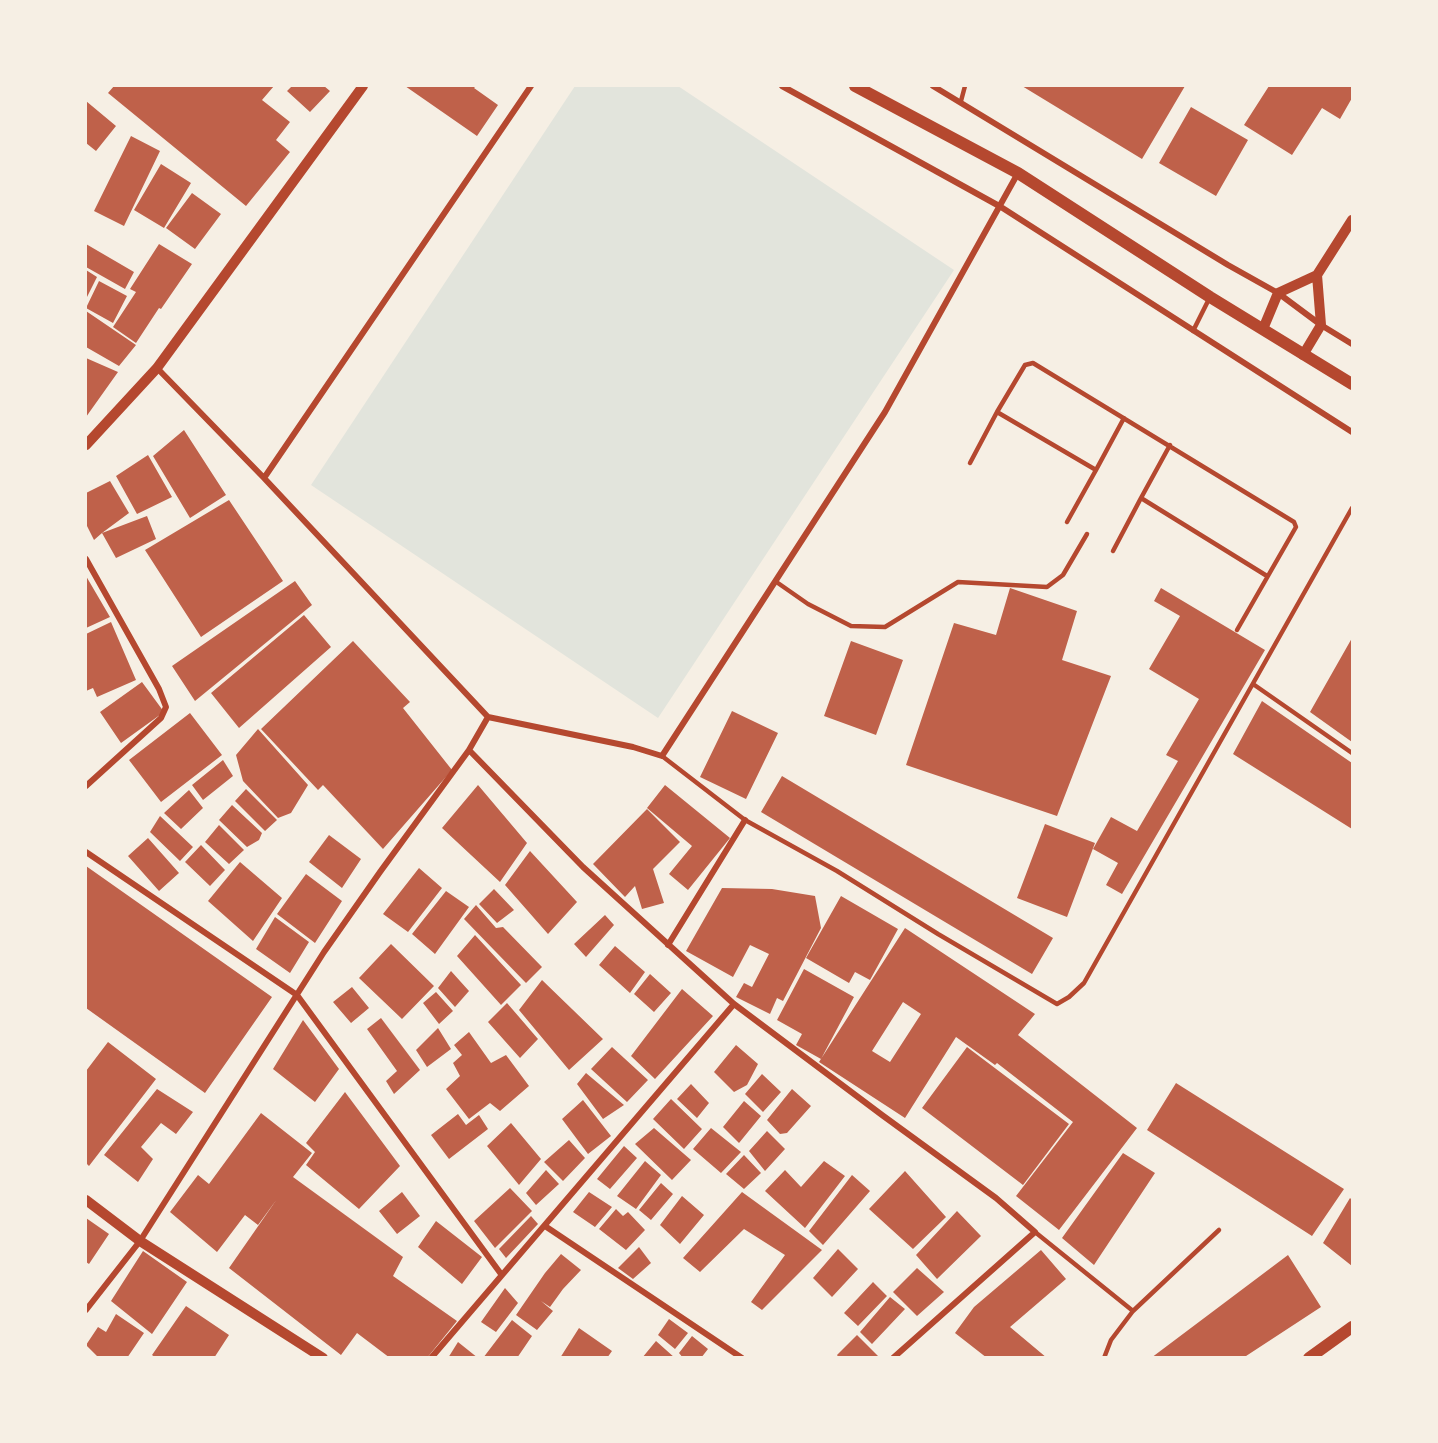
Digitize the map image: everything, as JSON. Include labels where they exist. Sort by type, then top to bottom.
[{"type":"main road","points":[[855,86],[1018,173],[1210,297],[1353,384]]},
{"type":"main road","points":[[1309,1358],[1353,1328]]},
{"type":"street","points":[[86,445],[157,368],[363,86]]},
{"type":"street","points":[[264,478],[531,86]]},
{"type":"street","points":[[782,86],[1001,207],[1353,432]]},
{"type":"street","points":[[933,86],[1278,293],[1321,325],[1353,344]]},
{"type":"street","points":[[157,368],[264,478],[488,717],[633,747],[662,756],[885,412],[1018,173]]},
{"type":"street","points":[[1263,329],[1278,293],[1317,275],[1353,220]]},
{"type":"street","points":[[1303,355],[1321,325],[1317,275]]},
{"type":"street","points":[[86,559],[159,689],[166,707],[161,718],[86,786]]},
{"type":"street","points":[[86,1310],[140,1241],[324,952],[469,750],[488,717]]},
{"type":"street","points":[[469,750],[583,867],[734,1004],[996,1198],[1035,1232],[893,1358]]},
{"type":"street","points":[[668,945],[746,820]]},
{"type":"street","points":[[86,852],[297,995],[501,1274]]},
{"type":"street","points":[[431,1358],[734,1004]]},
{"type":"street","points":[[86,1200],[140,1241],[323,1358]]},
{"type":"street","points":[[545,1226],[742,1358]]},
{"type":"lane","points":[[961,101],[965,86]]},
{"type":"lane","points":[[1194,331],[1210,297]]},
{"type":"lane","points":[[970,463],[1025,365],[1033,363],[1294,522],[1296,527],[1237,630]]},
{"type":"lane","points":[[997,412],[1095,470]]},
{"type":"lane","points":[[1067,522],[1124,418]]},
{"type":"lane","points":[[1113,551],[1170,445]]},
{"type":"lane","points":[[1141,498],[1266,576]]},
{"type":"lane","points":[[662,756],[746,820],[837,871],[1057,1004],[1070,997],[1084,983],[1353,508]]},
{"type":"lane","points":[[775,581],[807,604],[851,626],[885,627],[958,582],[1047,587],[1063,575],[1087,534]]},
{"type":"lane","points":[[1253,684],[1353,753]]},
{"type":"lane","points":[[1104,1358],[1111,1340],[1133,1311],[1219,1230]]},
{"type":"lane","points":[[1035,1232],[1133,1311]]},
{"type":"shaded area","points":[[575,86],[678,86],[954,270],[658,718],[311,485]]},
{"type":"building","points":[[114,86],[274,86],[262,100],[290,122],[276,140],[290,152],[246,206],[108,93]]},
{"type":"building","points":[[292,86],[324,86],[330,91],[310,112],[287,91]]},
{"type":"building","points":[[405,86],[476,86],[474,88],[498,105],[477,136]]},
{"type":"building","points":[[1022,86],[1185,86],[1142,159]]},
{"type":"building","points":[[1269,86],[1352,86],[1352,98],[1340,119],[1322,108],[1292,155],[1244,125]]},
{"type":"building","points":[[86,101],[116,126],[96,151],[86,143]]},
{"type":"building","points":[[1191,107],[1248,140],[1216,196],[1159,163]]},
{"type":"building","points":[[131,136],[160,151],[124,226],[94,211]]},
{"type":"building","points":[[161,164],[191,183],[164,228],[134,210]]},
{"type":"building","points":[[192,193],[221,214],[195,249],[166,228]]},
{"type":"building","points":[[86,244],[134,272],[125,289],[86,267]]},
{"type":"building","points":[[159,244],[192,264],[136,343],[113,327],[136,292],[130,289]]},
{"type":"building","points":[[86,270],[97,277],[86,299]]},
{"type":"building","points":[[99,281],[127,296],[113,323],[86,308]]},
{"type":"building","points":[[86,311],[136,345],[119,366],[86,347]]},
{"type":"building","points":[[86,358],[118,372],[86,417]]},
{"type":"building","points":[[184,430],[226,495],[190,518],[153,456]]},
{"type":"building","points":[[148,455],[172,497],[137,514],[116,476]]},
{"type":"building","points":[[110,481],[129,513],[94,540],[86,524],[86,493]]},
{"type":"building","points":[[229,500],[283,581],[201,637],[145,550]]},
{"type":"building","points":[[147,516],[156,539],[116,558],[102,533]]},
{"type":"building","points":[[86,576],[110,617],[86,628]]},
{"type":"building","points":[[295,581],[312,605],[195,701],[172,666]]},
{"type":"building","points":[[1010,588],[1077,611],[1062,660],[1111,676],[1057,816],[906,765],[954,623],[996,635]]},
{"type":"building","points":[[1161,588],[1265,650],[1122,894],[1106,885],[1118,863],[1093,849],[1111,817],[1137,831],[1178,761],[1166,755],[1199,699],[1149,669],[1180,616],[1154,601]]},
{"type":"building","points":[[304,615],[331,647],[239,728],[211,693]]},
{"type":"building","points":[[111,622],[136,680],[97,697],[93,688],[86,691],[86,634]]},
{"type":"building","points":[[1352,638],[1352,742],[1310,712]]},
{"type":"building","points":[[353,641],[410,702],[403,708],[452,770],[383,849],[323,785],[318,790],[261,729]]},
{"type":"building","points":[[851,641],[903,660],[876,735],[824,716]]},
{"type":"building","points":[[142,682],[164,712],[121,743],[100,712]]},
{"type":"building","points":[[1262,701],[1352,763],[1352,829],[1233,754]]},
{"type":"building","points":[[732,711],[778,733],[746,799],[700,777]]},
{"type":"building","points":[[190,713],[222,755],[161,802],[129,760]]},
{"type":"building","points":[[258,729],[308,785],[291,813],[278,818],[243,781],[236,755]]},
{"type":"building","points":[[223,760],[233,776],[203,800],[192,785]]},
{"type":"building","points":[[782,776],[1053,938],[1032,974],[761,812]]},
{"type":"building","points":[[478,785],[527,843],[500,882],[442,828]]},
{"type":"building","points":[[665,785],[730,838],[688,890],[669,874],[692,846],[647,808]]},
{"type":"building","points":[[246,789],[277,820],[265,831],[235,801]]},
{"type":"building","points":[[189,790],[203,808],[181,829],[164,813]]},
{"type":"building","points":[[232,805],[262,833],[259,840],[247,847],[219,820]]},
{"type":"building","points":[[647,809],[680,842],[653,869],[664,903],[642,909],[635,886],[625,897],[593,864]]},
{"type":"building","points":[[160,816],[193,847],[180,861],[150,832]]},
{"type":"building","points":[[1045,824],[1095,843],[1067,917],[1017,898]]},
{"type":"building","points":[[219,825],[244,850],[229,864],[205,842]]},
{"type":"building","points":[[329,835],[361,859],[342,888],[309,862]]},
{"type":"building","points":[[148,838],[179,873],[159,891],[128,856]]},
{"type":"building","points":[[201,845],[225,870],[210,886],[185,862]]},
{"type":"building","points":[[530,851],[577,902],[548,934],[505,885]]},
{"type":"building","points":[[240,862],[282,898],[253,941],[208,901]]},
{"type":"building","points":[[86,866],[272,997],[205,1093],[86,1008]]},
{"type":"building","points":[[419,868],[442,888],[408,932],[383,914]]},
{"type":"building","points":[[306,874],[342,901],[315,943],[277,914]]},
{"type":"building","points":[[722,888],[772,889],[815,896],[821,928],[783,1001],[777,998],[770,1014],[736,997],[744,983],[752,987],[769,954],[750,945],[733,977],[686,951]]},
{"type":"building","points":[[494,889],[514,910],[497,923],[479,904]]},
{"type":"building","points":[[446,891],[469,907],[435,954],[412,934]]},
{"type":"building","points":[[841,896],[898,929],[870,980],[855,972],[849,983],[806,958]]},
{"type":"building","points":[[476,905],[496,928],[503,927],[542,967],[526,983],[464,919]]},
{"type":"building","points":[[605,915],[614,925],[586,957],[574,944]]},
{"type":"building","points":[[275,917],[309,942],[290,973],[256,949]]},
{"type":"building","points":[[905,928],[1035,1014],[1018,1035],[1137,1128],[1059,1230],[1016,1196],[1073,1122],[997,1063],[995,1065],[956,1037],[905,1118],[819,1062]],"holes":[[[903,1002],[921,1014],[890,1062],[872,1051]]]},
{"type":"building","points":[[475,935],[521,985],[501,1005],[457,956]]},
{"type":"building","points":[[391,944],[434,986],[402,1019],[359,978]]},
{"type":"building","points":[[615,946],[645,972],[630,993],[599,965]]},
{"type":"building","points":[[804,969],[854,997],[821,1059],[796,1045],[802,1034],[777,1020]]},
{"type":"building","points":[[451,971],[469,991],[455,1007],[438,988]]},
{"type":"building","points":[[650,974],[671,993],[654,1012],[634,994]]},
{"type":"building","points":[[542,980],[603,1039],[569,1070],[519,1010]]},
{"type":"building","points":[[352,987],[369,1008],[351,1023],[333,1002]]},
{"type":"building","points":[[682,989],[713,1016],[655,1079],[631,1056]]},
{"type":"building","points":[[436,992],[453,1011],[439,1024],[423,1003]]},
{"type":"building","points":[[507,1003],[538,1039],[520,1058],[488,1022]]},
{"type":"building","points":[[381,1018],[420,1070],[394,1094],[386,1081],[397,1071],[367,1029]]},
{"type":"building","points":[[303,1020],[339,1069],[315,1102],[273,1069]]},
{"type":"building","points":[[438,1028],[451,1049],[427,1067],[416,1050]]},
{"type":"building","points":[[469,1032],[491,1063],[506,1055],[529,1086],[500,1111],[490,1103],[469,1119],[446,1089],[460,1076],[453,1063],[462,1055],[454,1045]]},
{"type":"building","points":[[108,1042],[156,1079],[89,1166],[86,1163],[86,1071]]},
{"type":"building","points":[[736,1045],[758,1064],[747,1085],[734,1092],[714,1072]]},
{"type":"building","points":[[612,1047],[648,1080],[627,1102],[591,1069]]},
{"type":"building","points":[[967,1047],[1069,1124],[1023,1185],[922,1108]]},
{"type":"building","points":[[586,1073],[624,1105],[603,1119],[577,1084]]},
{"type":"building","points":[[762,1074],[781,1092],[763,1112],[745,1094]]},
{"type":"building","points":[[1176,1083],[1344,1189],[1312,1236],[1147,1130]]},
{"type":"building","points":[[691,1084],[709,1103],[697,1118],[677,1099]]},
{"type":"building","points":[[157,1089],[193,1112],[176,1134],[161,1123],[141,1147],[153,1159],[138,1182],[104,1155]]},
{"type":"building","points":[[792,1089],[811,1106],[787,1133],[780,1134],[767,1120]]},
{"type":"building","points":[[345,1092],[400,1166],[359,1209],[306,1165],[315,1152],[306,1143]]},
{"type":"building","points":[[671,1099],[702,1129],[684,1149],[653,1119]]},
{"type":"building","points":[[583,1100],[611,1136],[588,1154],[562,1119]]},
{"type":"building","points":[[744,1101],[761,1116],[739,1143],[723,1127]]},
{"type":"building","points":[[261,1113],[312,1153],[293,1177],[403,1257],[393,1276],[457,1321],[427,1358],[390,1358],[357,1333],[341,1355],[229,1268],[277,1199],[258,1225],[245,1215],[217,1252],[170,1212],[198,1175],[209,1184]]},
{"type":"building","points":[[458,1114],[466,1125],[479,1115],[488,1129],[449,1159],[431,1135]]},
{"type":"building","points":[[511,1123],[541,1159],[519,1185],[487,1146]]},
{"type":"building","points":[[654,1128],[691,1160],[672,1180],[635,1144]]},
{"type":"building","points":[[711,1128],[741,1152],[721,1173],[693,1149]]},
{"type":"building","points":[[767,1131],[785,1149],[765,1171],[749,1151]]},
{"type":"building","points":[[569,1140],[585,1158],[563,1181],[544,1162]]},
{"type":"building","points":[[624,1146],[637,1158],[610,1189],[597,1179]]},
{"type":"building","points":[[1123,1153],[1155,1173],[1094,1265],[1062,1238]]},
{"type":"building","points":[[744,1155],[761,1173],[744,1189],[726,1174]]},
{"type":"building","points":[[645,1161],[661,1175],[636,1209],[617,1196]]},
{"type":"building","points":[[824,1161],[845,1176],[805,1228],[765,1191],[785,1170],[801,1187]]},
{"type":"building","points":[[546,1170],[559,1184],[536,1205],[526,1193]]},
{"type":"building","points":[[905,1171],[946,1217],[913,1249],[869,1209]]},
{"type":"building","points":[[852,1175],[870,1191],[823,1245],[809,1231]]},
{"type":"building","points":[[661,1183],[673,1194],[651,1220],[639,1210]]},
{"type":"building","points":[[510,1188],[532,1211],[495,1248],[474,1221]]},
{"type":"building","points":[[402,1192],[420,1216],[397,1234],[379,1211]]},
{"type":"building","points":[[589,1192],[612,1207],[595,1227],[573,1212]]},
{"type":"building","points":[[742,1192],[822,1250],[762,1310],[751,1302],[785,1255],[744,1229],[700,1272],[683,1258]]},
{"type":"building","points":[[682,1196],[704,1215],[680,1244],[660,1225]]},
{"type":"building","points":[[1350,1198],[1352,1200],[1352,1266],[1323,1243]]},
{"type":"building","points":[[616,1209],[623,1216],[628,1212],[645,1230],[626,1250],[599,1229]]},
{"type":"building","points":[[957,1211],[981,1236],[937,1279],[916,1255]]},
{"type":"building","points":[[531,1216],[538,1224],[506,1258],[499,1249]]},
{"type":"building","points":[[86,1218],[109,1234],[89,1264],[86,1262]]},
{"type":"building","points":[[436,1221],[482,1257],[462,1284],[418,1247]]},
{"type":"building","points":[[639,1247],[651,1263],[633,1279],[618,1268]]},
{"type":"building","points":[[838,1249],[858,1269],[832,1297],[813,1278]]},
{"type":"building","points":[[1041,1250],[1066,1279],[1010,1327],[1047,1358],[987,1358],[955,1333],[974,1307]]},
{"type":"building","points":[[143,1251],[187,1282],[152,1334],[111,1301]]},
{"type":"building","points":[[561,1254],[581,1270],[550,1307],[541,1301],[553,1311],[537,1330],[516,1315]]},
{"type":"building","points":[[1288,1255],[1321,1307],[1243,1358],[1151,1358]]},
{"type":"building","points":[[917,1268],[944,1292],[917,1316],[893,1292]]},
{"type":"building","points":[[873,1282],[887,1296],[858,1326],[844,1313]]},
{"type":"building","points":[[505,1288],[518,1303],[496,1332],[481,1322]]},
{"type":"building","points":[[890,1297],[905,1309],[872,1344],[860,1332]]},
{"type":"building","points":[[186,1306],[229,1335],[214,1358],[156,1358],[152,1355]]},
{"type":"building","points":[[116,1314],[144,1333],[127,1358],[99,1358],[86,1345],[98,1327],[106,1332]]},
{"type":"building","points":[[669,1319],[688,1333],[675,1349],[658,1335]]},
{"type":"building","points":[[512,1320],[532,1336],[517,1358],[483,1358]]},
{"type":"building","points":[[579,1328],[612,1351],[607,1358],[560,1358]]},
{"type":"building","points":[[857,1335],[878,1356],[839,1358],[837,1355]]},
{"type":"building","points":[[692,1336],[708,1349],[701,1358],[683,1358],[679,1353]]},
{"type":"building","points":[[656,1341],[675,1358],[642,1358]]},
{"type":"building","points":[[458,1342],[478,1358],[448,1358]]}]
